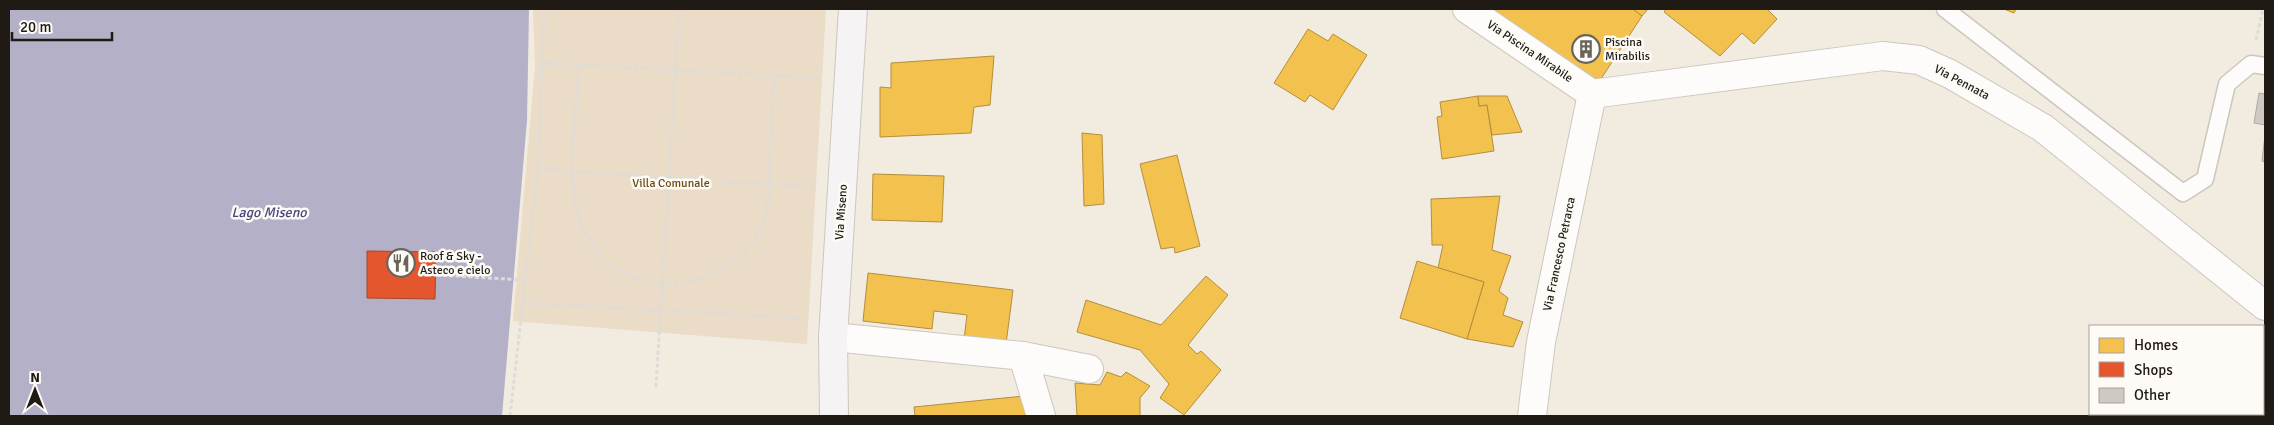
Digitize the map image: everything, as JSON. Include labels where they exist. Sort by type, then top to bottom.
[{"type":"main road","name":"Via Miseno","points":[[834,416],[833,338],[853,9]]},
{"type":"street","name":"Via Piscina Mirabile","points":[[1467,9],[1592,94]]},
{"type":"street","name":"Via Pennata","points":[[1592,94],[1883,56],[1919,60],[1950,74],[2043,128],[2265,306]]},
{"type":"street","name":"Via Francesco Petrarca","points":[[1532,416],[1541,342],[1592,94]]},
{"type":"street","points":[[833,338],[1023,356],[1089,368]]},
{"type":"street","points":[[1023,356],[1041,416]]},
{"type":"lane","points":[[1945,9],[2183,193],[2205,180],[2227,84],[2258,65]]},
{"type":"path","points":[[510,416],[538,170],[544,9]]},
{"type":"path","points":[[656,387],[659,309],[679,9]]},
{"type":"path","points":[[2258,65],[2263,9]]},
{"type":"path","points":[[543,63],[819,78]]},
{"type":"path","points":[[579,64],[573,172],[574,202],[582,228],[599,253],[619,271],[640,281],[661,285],[681,284],[708,277],[731,263],[748,246],[764,219],[769,184],[774,75]]},
{"type":"path","points":[[538,170],[821,188]]},
{"type":"path","points":[[436,275],[525,280]]},
{"type":"path","points":[[523,302],[814,319]]},
{"type":"green space","name":"Villa Comunale","points":[[533,9],[826,9],[807,344],[513,321],[535,66]]},
{"type":"water","name":"Lago Miseno","points":[[9,9],[529,9],[527,120],[502,416],[9,416]]},
{"type":"building: Homes","name":"Piscina Mirabilis","points":[[1492,9],[1633,9],[1642,16],[1599,82]]},
{"type":"building: Homes","points":[[1633,9],[1648,9],[1642,16]]},
{"type":"building: Homes","points":[[1666,9],[1767,9],[1777,19],[1754,44],[1742,33],[1720,56],[1664,12]]},
{"type":"building: Homes","points":[[2004,9],[2016,9],[2014,13]]},
{"type":"building: Homes","points":[[1308,29],[1328,41],[1333,34],[1367,55],[1333,110],[1310,95],[1305,102],[1274,83]]},
{"type":"building: Homes","points":[[994,56],[990,105],[974,107],[971,133],[880,137],[880,87],[891,88],[891,63]]},
{"type":"building: Homes","points":[[1478,96],[1479,106],[1487,105],[1494,151],[1442,159],[1437,117],[1442,116],[1440,102]]},
{"type":"building: Homes","points":[[1478,96],[1507,96],[1522,132],[1492,135],[1487,105],[1479,106]]},
{"type":"building: Homes","points":[[1082,133],[1102,135],[1104,204],[1084,206]]},
{"type":"building: Homes","points":[[1177,155],[1200,246],[1175,253],[1174,247],[1161,249],[1140,164]]},
{"type":"building: Homes","points":[[873,174],[944,176],[942,222],[872,220]]},
{"type":"building: Homes","points":[[1500,196],[1492,250],[1511,256],[1499,291],[1508,298],[1503,315],[1523,322],[1513,347],[1467,339],[1484,282],[1438,268],[1443,245],[1432,245],[1431,199]]},
{"type":"building: Homes","points":[[1417,261],[1484,282],[1467,339],[1400,318]]},
{"type":"building: Homes","points":[[868,273],[1013,290],[1006,344],[964,339],[967,315],[934,311],[932,329],[863,321]]},
{"type":"building: Homes","points":[[1206,276],[1228,295],[1188,345],[1197,354],[1201,351],[1221,370],[1184,415],[1160,398],[1169,384],[1140,350],[1077,332],[1086,300],[1161,325]]},
{"type":"building: Homes","points":[[1107,372],[1121,377],[1126,372],[1150,386],[1140,398],[1140,416],[1077,416],[1075,383],[1100,385]]},
{"type":"building: Homes","points":[[1024,396],[1026,416],[915,416],[914,407]]},
{"type":"building: Shops","name":"Roof & Sky - Asteco e cielo","points":[[367,251],[436,252],[435,299],[367,298]]},
{"type":"building: Other","points":[[2259,93],[2265,94],[2265,125],[2254,123]]},
{"type":"building: Other","points":[[2265,135],[2265,162],[2262,161]]},
{"type":"place","name":"Piscina Mirabilis","points":[[1586,49]]},
{"type":"place","name":"Roof & Sky - Asteco e cielo","points":[[401,263]]}]
